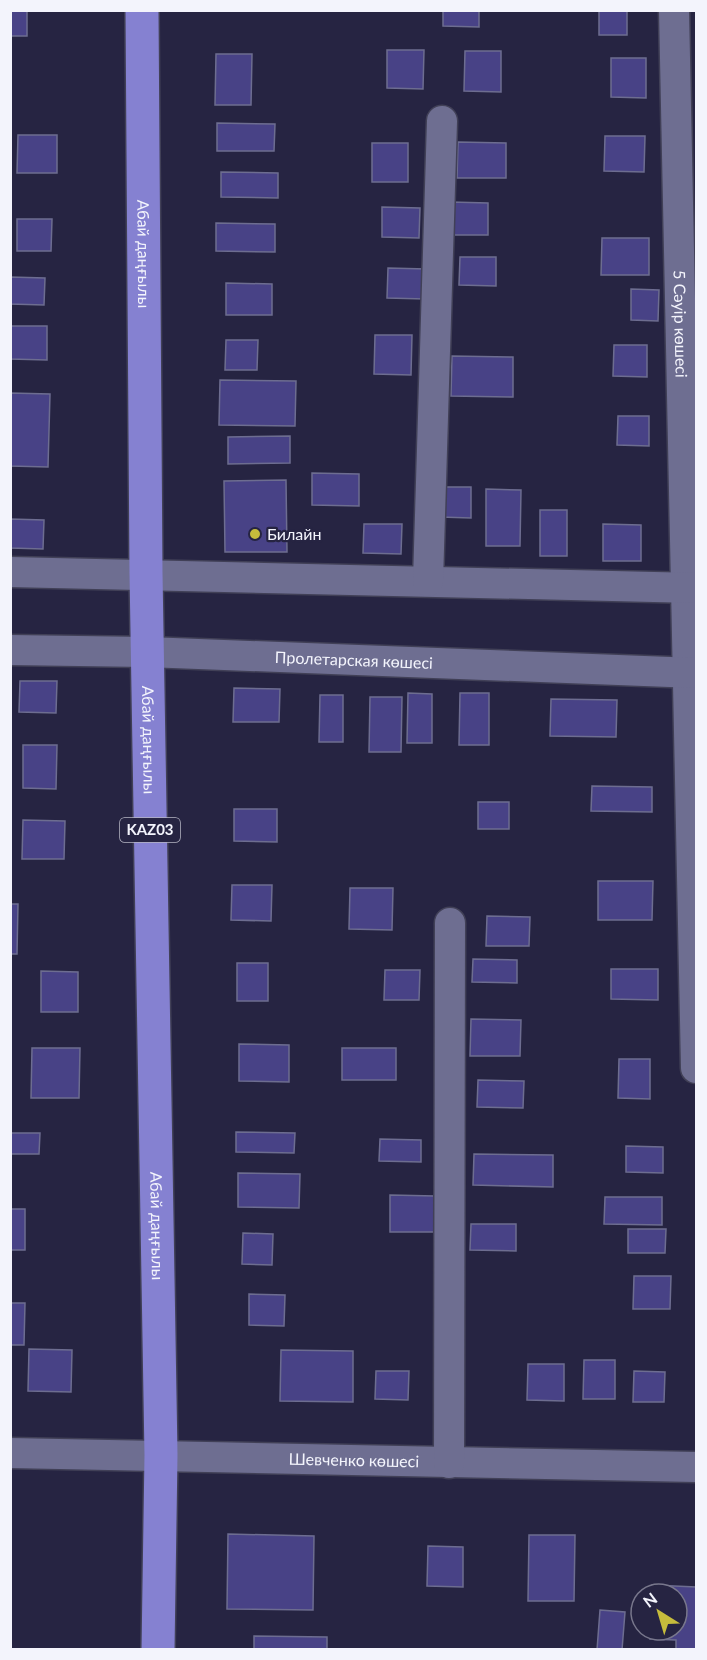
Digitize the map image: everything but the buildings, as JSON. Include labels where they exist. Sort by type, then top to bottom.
[{"type":"main road","name":"Абай даңғылы","points":[[142,10],[147,652],[161,1455],[158,1650]]},
{"type":"street","name":"5 Сәуір көшесі","points":[[674,10],[691,588],[696,1068]]},
{"type":"street","points":[[428,581],[442,121]]},
{"type":"street","points":[[10,572],[146,573],[691,588]]},
{"type":"street","name":"Пролетарская көшесі","points":[[10,650],[147,652],[692,673]]},
{"type":"street","points":[[449,1463],[450,922]]},
{"type":"street","name":"Шевченко көшесі","points":[[10,1453],[696,1467]]},
{"type":"place","name":"Билайн","points":[[255,534]]}]
